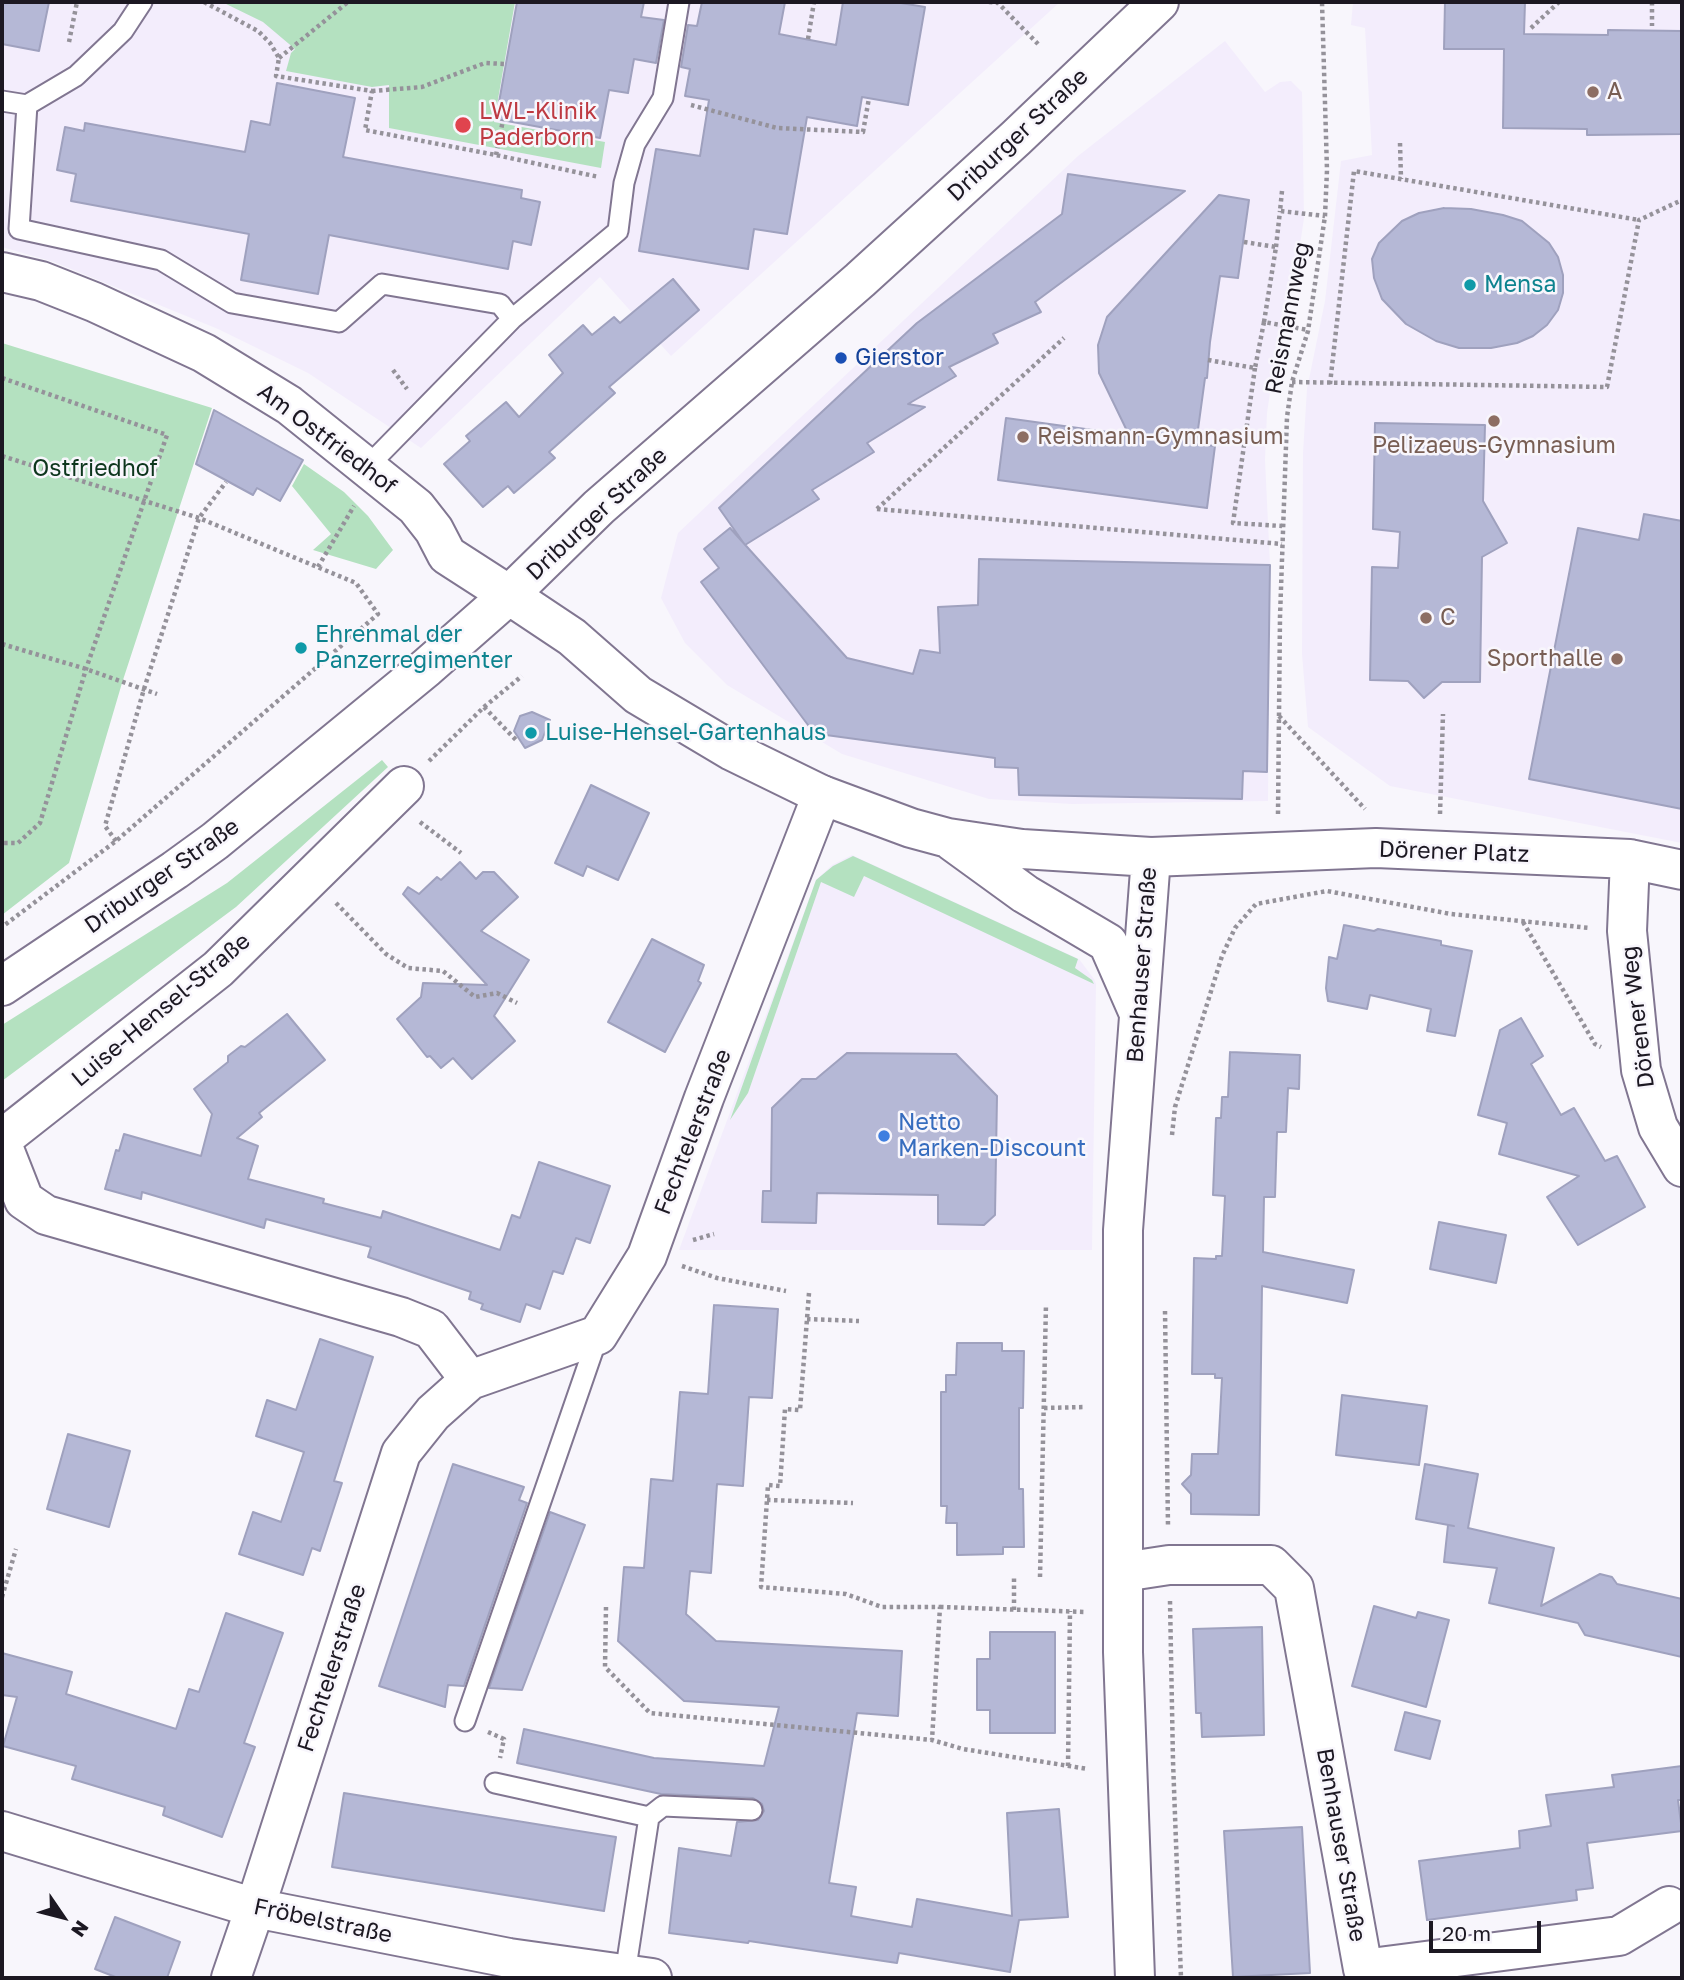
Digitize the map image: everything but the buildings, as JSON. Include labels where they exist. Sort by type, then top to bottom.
[{"type":"street","name":"Driburger Straße","points":[[2,986],[215,841],[426,668],[509,595],[599,507],[860,280],[1016,138],[1159,2]]},
{"type":"street","name":"Am Ostfriedhof","points":[[2,272],[41,281],[94,302],[204,353],[289,405],[415,507],[434,530],[447,555],[509,595]]},
{"type":"street","name":"Benhauser Straße","points":[[509,595],[572,637],[638,695],[732,751],[822,795],[911,828],[948,838],[1022,849],[1151,857],[1123,1230],[1123,1572],[1135,1978]]},
{"type":"street","name":"Luise-Hensel-Straße","points":[[2,1141],[218,969],[404,786]]},
{"type":"street","name":"Fechtelerstraße","points":[[231,1978],[256,1908],[401,1453],[433,1413],[470,1380],[598,1335],[647,1256],[704,1098],[822,795]]},
{"type":"street","points":[[948,838],[1026,894],[1108,943],[1139,1014]]},
{"type":"street","name":"Dörener Platz","points":[[1151,857],[1376,848],[1630,859],[1682,870]]},
{"type":"street","name":"Dörener Weg","points":[[1630,859],[1627,931],[1641,1070],[1658,1127],[1682,1167]]},
{"type":"street","points":[[2,1141],[24,1200],[46,1215],[401,1317],[430,1329],[470,1380]]},
{"type":"street","name":"Benhauser Straße","points":[[1123,1572],[1169,1565],[1271,1564],[1294,1588],[1363,1969],[1619,1936],[1669,1906]]},
{"type":"street","name":"Fröbelstraße","points":[[2,1831],[256,1908],[509,1958],[639,1976]]},
{"type":"lane","points":[[2,101],[27,105],[76,76],[123,31],[142,2]]},
{"type":"lane","points":[[369,469],[512,318],[618,231],[624,183],[635,144],[663,98],[679,2]]},
{"type":"lane","points":[[27,105],[19,229],[160,260],[232,303],[339,323],[382,284],[500,304],[512,318]]},
{"type":"lane","points":[[465,1721],[598,1335]]},
{"type":"lane","points":[[495,1783],[649,1817]]},
{"type":"lane","points":[[639,1976],[649,1817],[663,1806],[752,1810]]},
{"type":"path","points":[[70,39],[77,2]]},
{"type":"path","points":[[204,2],[258,31],[270,43],[279,58],[276,76],[372,91],[422,87],[485,63],[506,64]]},
{"type":"path","points":[[279,58],[348,2]]},
{"type":"path","points":[[808,39],[814,2]]},
{"type":"path","points":[[989,2],[998,3],[1038,44]]},
{"type":"path","name":"Reismannweg","points":[[1278,850],[1282,526],[1286,429],[1292,382],[1308,331],[1325,216],[1327,170],[1322,2]]},
{"type":"path","points":[[1531,28],[1559,2]]},
{"type":"path","points":[[1652,2],[1652,26]]},
{"type":"path","points":[[372,91],[365,131],[496,155],[624,183]]},
{"type":"path","points":[[663,98],[777,128],[863,132],[869,98]]},
{"type":"path","points":[[496,155],[503,120]]},
{"type":"path","points":[[1400,143],[1401,179]]},
{"type":"path","points":[[1330,384],[1354,171],[1639,220],[1682,200]]},
{"type":"path","points":[[1282,191],[1276,247],[1255,368],[1233,523],[1282,526]]},
{"type":"path","points":[[1280,211],[1325,216]]},
{"type":"path","points":[[1292,382],[1607,387],[1639,220]]},
{"type":"path","points":[[1244,242],[1276,247]]},
{"type":"path","points":[[1264,322],[1308,331]]},
{"type":"path","points":[[1064,338],[877,509],[1282,544]]},
{"type":"path","points":[[1208,360],[1255,368]]},
{"type":"path","points":[[2,378],[167,435],[86,669],[40,823],[18,843],[2,843]]},
{"type":"path","points":[[2,456],[199,518],[356,583],[379,614],[116,841],[2,927]]},
{"type":"path","points":[[318,568],[346,520],[369,469]]},
{"type":"path","points":[[116,841],[105,827],[144,689],[199,518],[226,482]]},
{"type":"path","points":[[2,644],[157,694]]},
{"type":"path","points":[[404,786],[484,706],[522,676]]},
{"type":"path","points":[[484,706],[516,740]]},
{"type":"path","points":[[1439,850],[1443,714]]},
{"type":"path","points":[[1279,716],[1376,821],[1376,848]]},
{"type":"path","points":[[419,820],[461,853]]},
{"type":"path","points":[[1171,1144],[1175,1107],[1226,947],[1235,928],[1256,904],[1327,891],[1451,914],[1627,931]]},
{"type":"path","points":[[1523,921],[1595,1044],[1641,1070]]},
{"type":"path","points":[[356,923],[386,954],[408,968],[443,971],[475,997],[497,993],[517,1003]]},
{"type":"path","points":[[677,1264],[717,1278],[786,1291]]},
{"type":"path","points":[[809,1293],[800,1410],[785,1409],[780,1486],[768,1486],[761,1587],[846,1594],[882,1607],[1091,1612]]},
{"type":"path","points":[[1164,1299],[1172,1761],[1181,1978]]},
{"type":"path","points":[[1040,1577],[1046,1304]]},
{"type":"path","points":[[807,1318],[859,1321]]},
{"type":"path","points":[[1044,1408],[1093,1407]]},
{"type":"path","points":[[767,1500],[853,1503]]},
{"type":"path","points":[[2,1597],[16,1549]]},
{"type":"path","points":[[1014,1577],[1014,1610]]},
{"type":"path","points":[[606,1606],[605,1667],[650,1713],[932,1740],[963,1749],[1090,1770],[1128,1770]]},
{"type":"path","points":[[932,1740],[940,1607]]},
{"type":"path","points":[[1068,1766],[1070,1611]]},
{"type":"path","points":[[465,1721],[504,1739],[495,1783]]},
{"type":"shaded area","name":"LWL-Klinik Paderborn","points":[[2,2],[1060,2],[671,356],[600,277],[421,448],[308,373],[218,329],[54,262],[2,247]]},
{"type":"shaded area","name":"Pelizaeus-Gymnasium","points":[[1353,2],[1682,2],[1682,843],[1390,786],[1308,727],[1302,654],[1303,453],[1307,389],[1325,301],[1341,161],[1372,155],[1365,28],[1351,25]]},
{"type":"shaded area","name":"Reismann-Gymnasium","points":[[1225,41],[1265,92],[1280,82],[1291,81],[1302,92],[1304,218],[1294,286],[1274,366],[1267,413],[1265,460],[1270,565],[1268,801],[1072,804],[989,799],[842,754],[727,685],[685,643],[661,598],[678,533],[1078,156]]},
{"type":"shaded area","points":[[852,855],[1079,959],[1094,979],[1092,1250],[679,1250],[816,880],[832,865]]},
{"type":"green space","points":[[222,2],[515,2],[494,122],[605,142],[601,168],[389,128],[389,85],[372,87],[286,71],[291,53],[295,49],[263,22]]},
{"type":"green space","name":"Ostfriedhof","points":[[2,343],[212,408],[122,683],[69,863],[2,915]]},
{"type":"green space","points":[[304,464],[344,492],[368,516],[393,550],[376,569],[313,550],[331,534],[292,486]]},
{"type":"green space","points":[[382,760],[388,767],[236,907],[2,1081],[2,1025],[227,883]]},
{"type":"green space","points":[[853,856],[1078,959],[1075,968],[1094,984],[864,876],[854,897],[821,882],[748,1093],[730,1120],[816,880],[833,866]]},
{"type":"place","name":"A","points":[[1593,92]]},
{"type":"place","name":"LWL-Klinik Paderborn","points":[[463,125]]},
{"type":"place","name":"Mensa","points":[[1470,285]]},
{"type":"place","name":"Gierstor","points":[[841,358]]},
{"type":"place","name":"Pelizaeus-Gymnasium","points":[[1494,421]]},
{"type":"place","name":"Reismann-Gymnasium","points":[[1023,437]]},
{"type":"place","name":"C","points":[[1426,618]]},
{"type":"place","name":"Ehrenmal der Panzerregimenter","points":[[301,648]]},
{"type":"place","name":"Sporthalle","points":[[1617,659]]},
{"type":"place","name":"Luise-Hensel-Gartenhaus","points":[[531,733]]},
{"type":"place","name":"Netto Marken-Discount","points":[[884,1136]]}]
